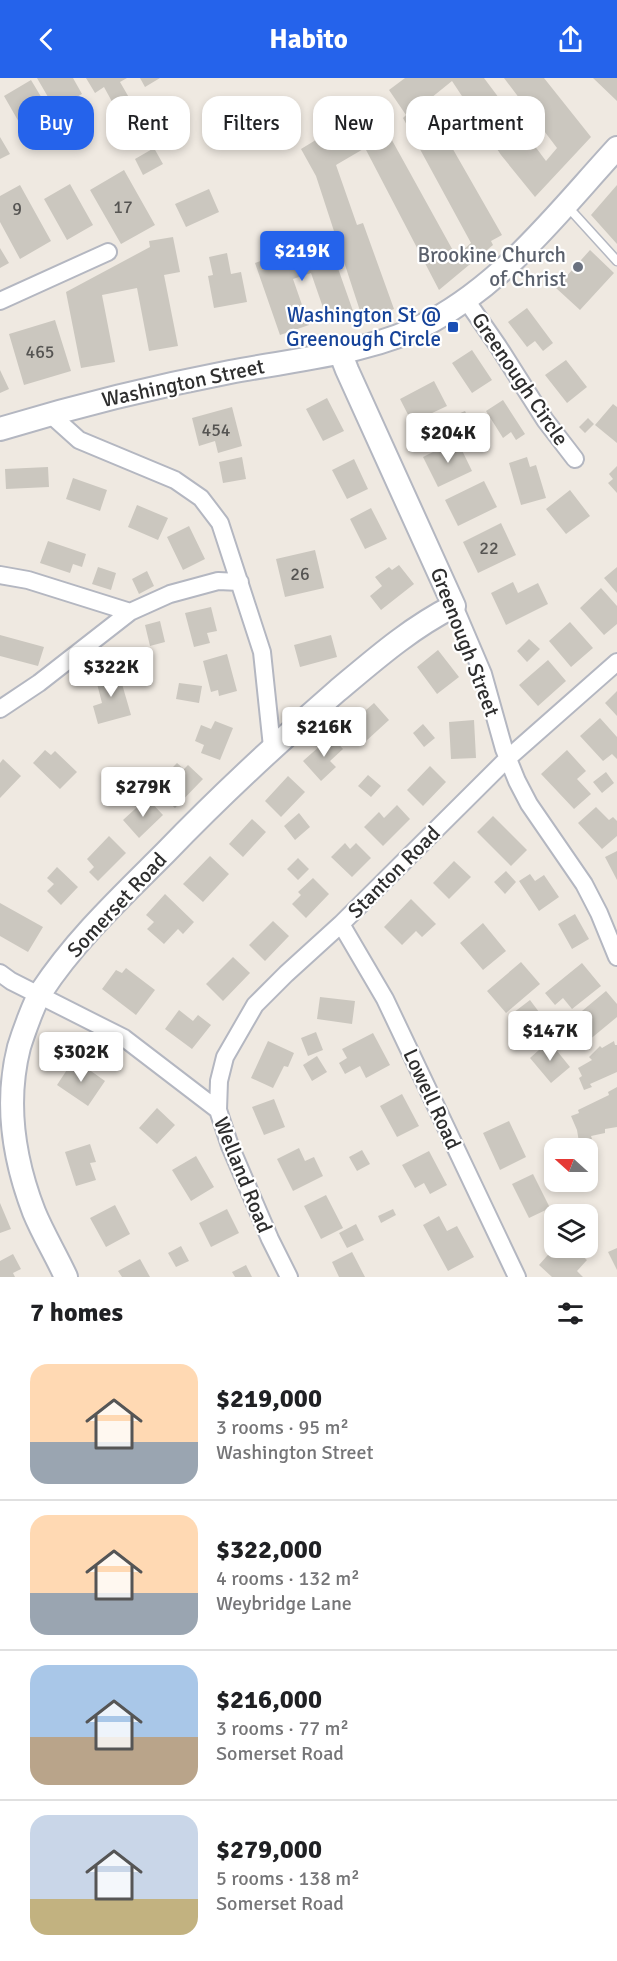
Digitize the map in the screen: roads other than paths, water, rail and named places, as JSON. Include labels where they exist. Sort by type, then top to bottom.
[{"type":"street","name":"Washington Street","points":[[0,429],[151,387],[340,352],[386,340],[432,321],[466,300],[500,273],[617,148]]},
{"type":"street","points":[[0,301],[108,252]]},
{"type":"street","name":"Greenough Circle","points":[[466,300],[545,420],[574,459]]},
{"type":"street","name":"Greenough Street","points":[[340,352],[454,606],[486,684],[507,759],[529,804],[587,890],[617,957]]},
{"type":"street","points":[[50,414],[79,440],[175,480],[201,498],[220,523],[262,652],[272,747]]},
{"type":"street","points":[[0,575],[28,580],[130,612]]},
{"type":"street","points":[[4,706],[39,683],[130,612],[170,594],[218,581],[240,582]]},
{"type":"street","name":"Somerset Road","points":[[66,1277],[34,1212],[21,1171],[12,1126],[14,1078],[20,1046],[40,994],[91,928],[215,801],[272,747],[394,643],[429,618],[454,606]]},
{"type":"street","name":"Stanton Road","points":[[218,1110],[219,1082],[225,1057],[255,1005],[341,924],[507,759],[617,662]]},
{"type":"street","name":"Lowell Road","points":[[341,924],[385,999],[517,1277]]},
{"type":"street","name":"Welland Road","points":[[0,974],[124,1038],[218,1110],[230,1146],[289,1277]]},
{"type":"lane","points":[[565,204],[617,261]]},
{"type":"place","name":"Brookine Church of Christ","points":[[578,267]]},
{"type":"place","name":"Washington St @ Greenough Circle","points":[[453,327]]}]
